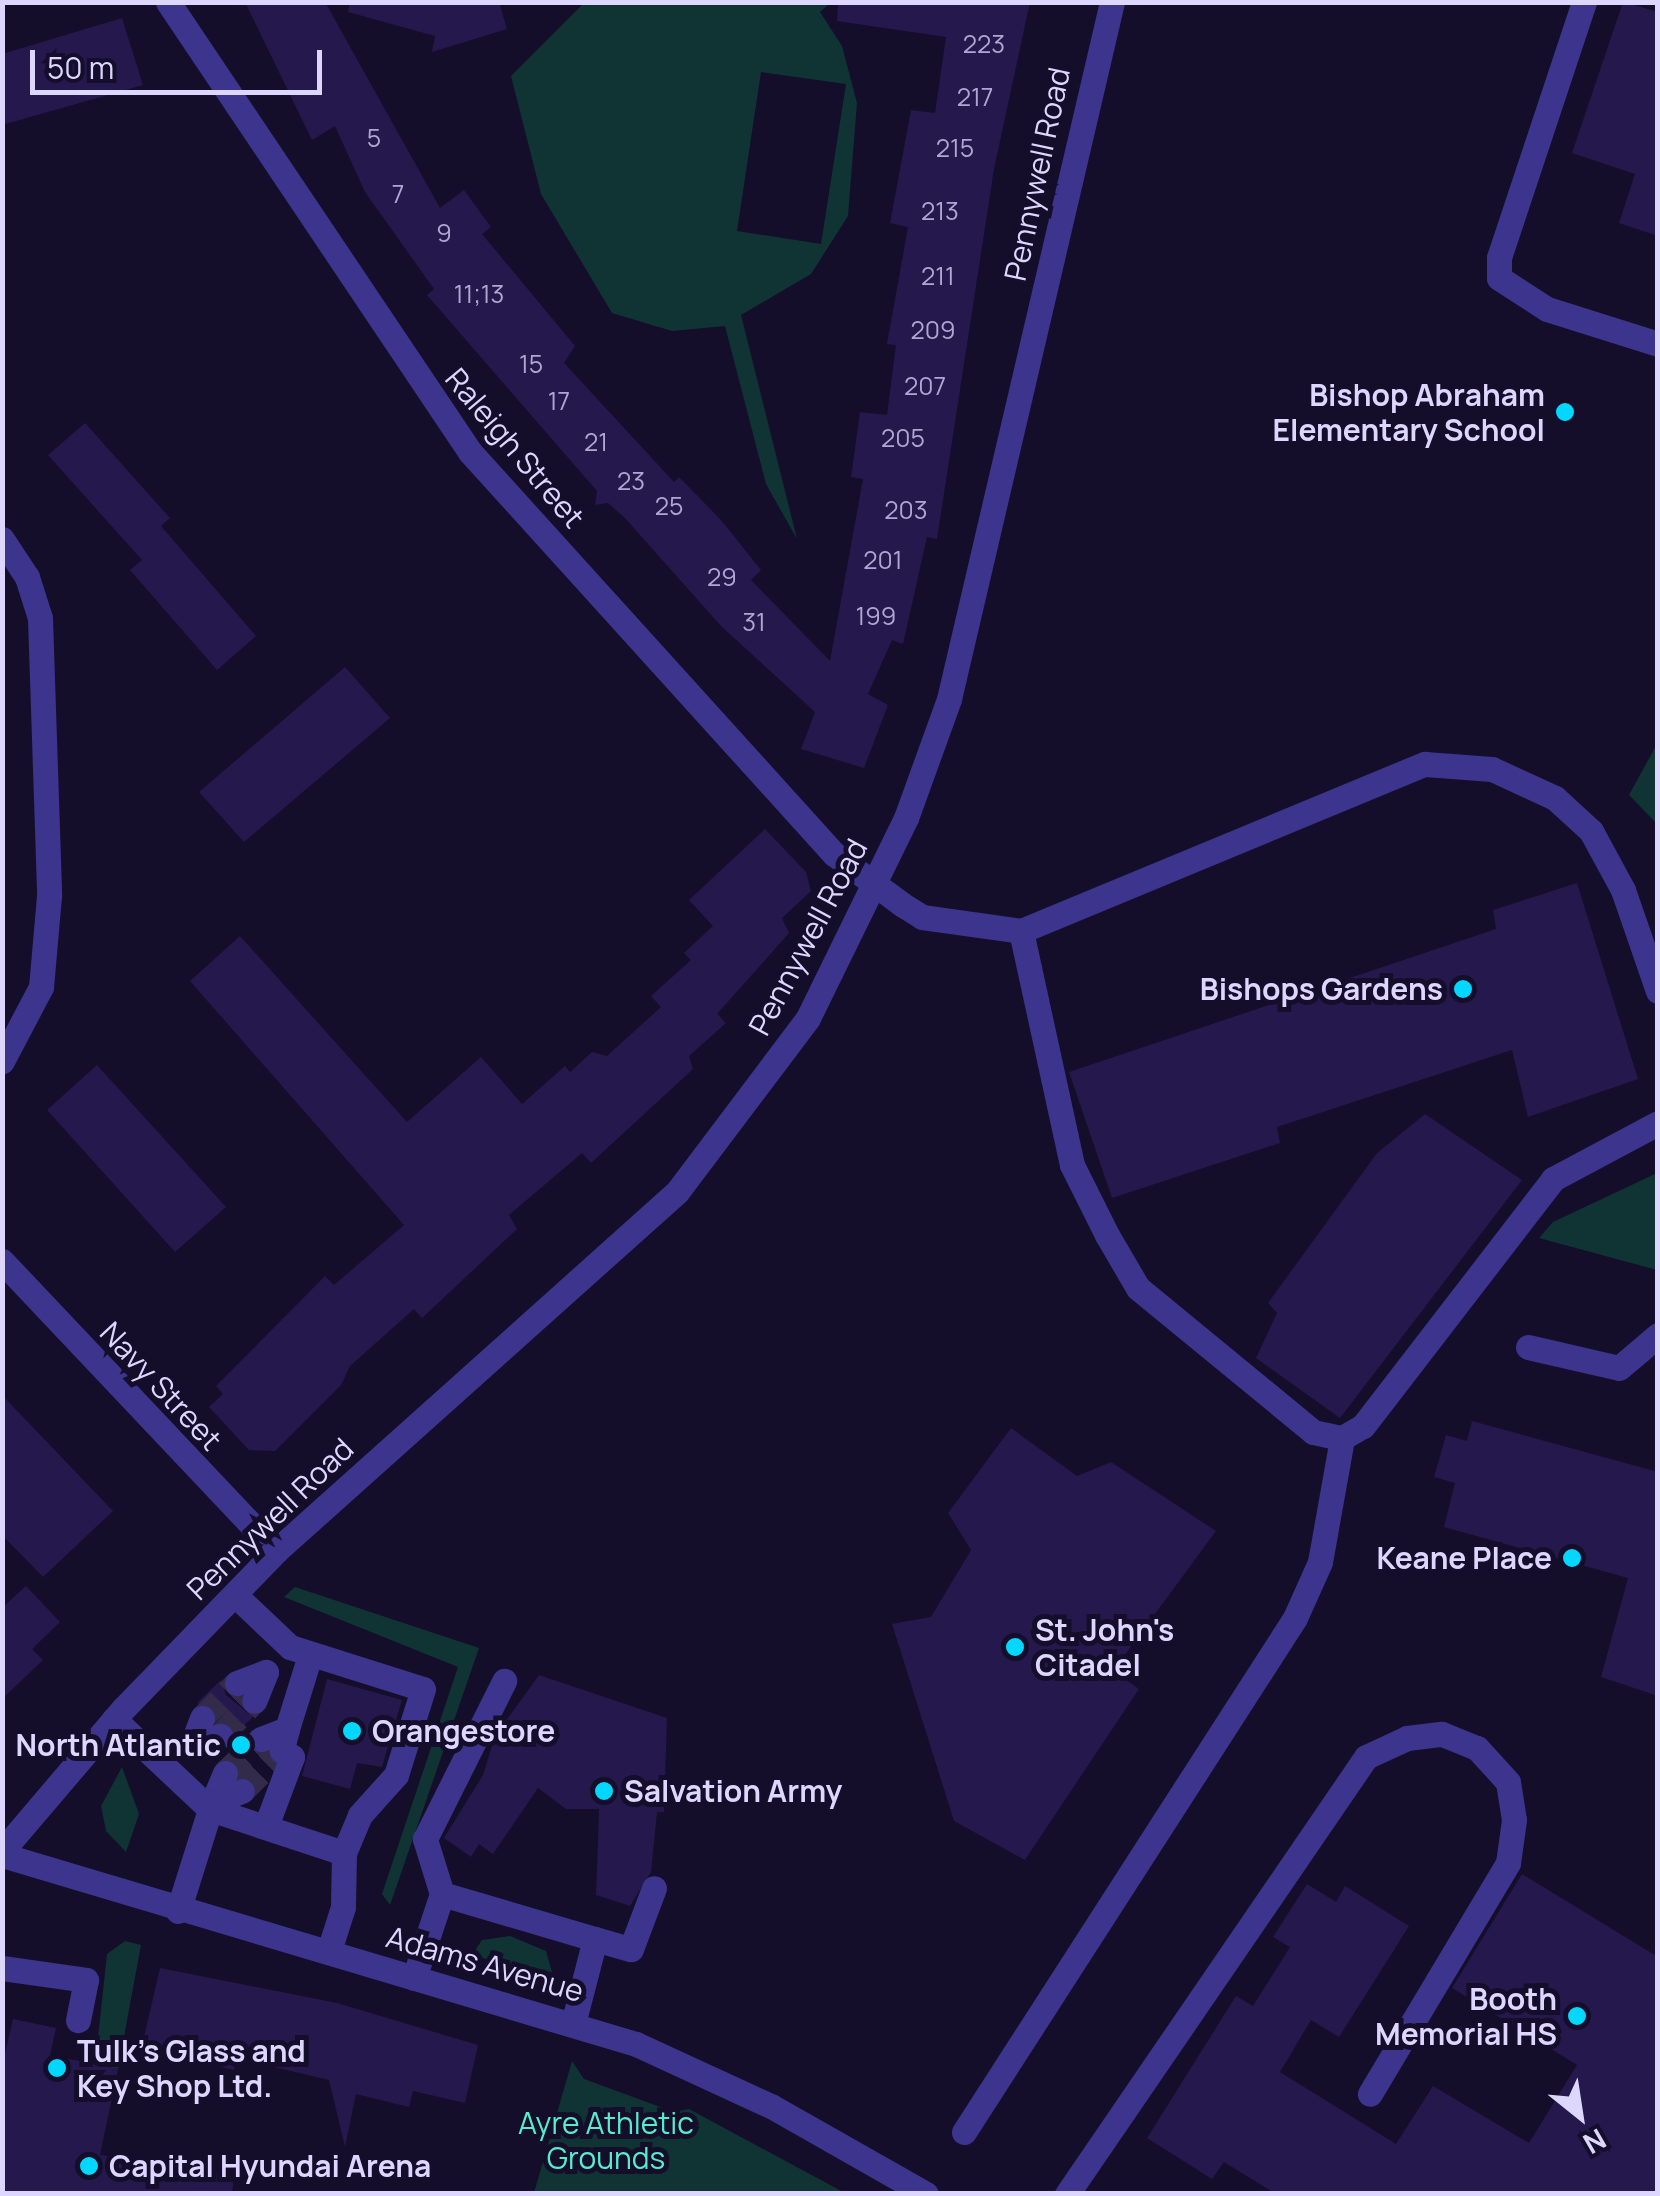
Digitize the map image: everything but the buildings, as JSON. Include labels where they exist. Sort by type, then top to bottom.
[{"type":"street","name":"Raleigh Street","points":[[168,2],[451,428],[834,854],[922,917],[1021,931]]},
{"type":"street","name":"Pennywell Road","points":[[2,1853],[114,1720],[276,1551],[677,1192],[808,1018],[923,775],[958,668],[1112,2]]},
{"type":"street","points":[[1584,2],[1499,257],[1499,278],[1547,309],[1658,344]]},
{"type":"street","points":[[2,539],[28,576],[40,618],[49,896],[41,987],[2,1060]]},
{"type":"street","points":[[1658,991],[1623,890],[1591,831],[1555,798],[1492,769],[1425,764],[1021,931],[1072,1165],[1138,1288],[1314,1432],[1342,1438],[1363,1426],[1553,1179],[1658,1123]]},
{"type":"street","name":"Navy Street","points":[[2,1261],[276,1551]]},
{"type":"street","points":[[1528,1347],[1619,1368],[1658,1336]]},
{"type":"street","points":[[964,2132],[1296,1618],[1320,1562],[1342,1438]]},
{"type":"street","points":[[235,1595],[300,1651],[422,1690],[396,1775],[360,1815],[344,1853],[343,1906],[328,1952]]},
{"type":"street","points":[[246,1692],[266,1672],[300,1651]]},
{"type":"street","points":[[266,1826],[292,1758],[277,1744],[300,1651]]},
{"type":"street","points":[[414,1978],[442,1894],[425,1839],[504,1682]]},
{"type":"street","points":[[114,1720],[211,1806],[344,1853]]},
{"type":"street","points":[[168,1770],[211,1727]]},
{"type":"street","points":[[1068,2194],[1366,1757],[1407,1738],[1442,1734],[1478,1748],[1508,1782],[1514,1820],[1508,1863],[1370,2094]]},
{"type":"street","points":[[178,1911],[211,1806],[234,1782]]},
{"type":"street","name":"Adams Avenue","points":[[2,1853],[178,1911],[573,2024],[707,2074],[926,2194]]},
{"type":"street","points":[[442,1894],[631,1950],[654,1888]]},
{"type":"street","points":[[573,2024],[595,1938]]},
{"type":"street","points":[[2,1968],[86,1980],[78,2020]]},
{"type":"green space","points":[[584,3],[830,3],[820,12],[842,46],[857,103],[848,216],[811,274],[741,315],[797,539],[766,484],[725,326],[672,331],[612,313],[541,194],[511,76]],"holes":[[[761,72],[846,84],[821,244],[737,231]]]},
{"type":"green space","points":[[1657,744],[1657,824],[1629,795]]},
{"type":"green space","points":[[1657,1173],[1657,1270],[1539,1238],[1553,1222]]},
{"type":"green space","points":[[295,1587],[479,1648],[390,1905],[382,1894],[458,1667],[284,1597]]},
{"type":"green space","points":[[122,1767],[139,1814],[126,1852],[106,1831],[101,1806]]},
{"type":"green space","points":[[510,1936],[546,1951],[554,1979],[472,1955],[482,1940]]},
{"type":"green space","points":[[125,1941],[141,1945],[118,2069],[97,2065],[97,2047],[107,1954]]},
{"type":"green space","name":"Ayre Athletic Grounds","points":[[572,2061],[584,2079],[674,2112],[689,2109],[845,2193],[534,2193]]},
{"type":"tunnel","points":[[202,1718],[237,1683]]},
{"type":"tunnel","points":[[220,1736],[254,1701]]},
{"type":"tunnel","points":[[225,1773],[261,1739]]},
{"type":"tunnel","points":[[242,1791],[277,1756]]},
{"type":"place","name":"Bishop Abraham Elementary School","points":[[1565,412]]},
{"type":"place","name":"Bishops Gardens","points":[[1463,989]]},
{"type":"place","name":"Keane Place","points":[[1572,1558]]},
{"type":"place","name":"St. John's Citadel","points":[[1015,1647]]},
{"type":"place","name":"Orangestore","points":[[352,1731]]},
{"type":"place","name":"North Atlantic","points":[[241,1745]]},
{"type":"place","name":"Salvation Army","points":[[604,1791]]},
{"type":"place","name":"Booth Memorial HS","points":[[1577,2016]]},
{"type":"place","name":"Tulk's Glass and Key Shop Ltd.","points":[[57,2068]]},
{"type":"place","name":"Capital Hyundai Arena","points":[[89,2166]]}]
